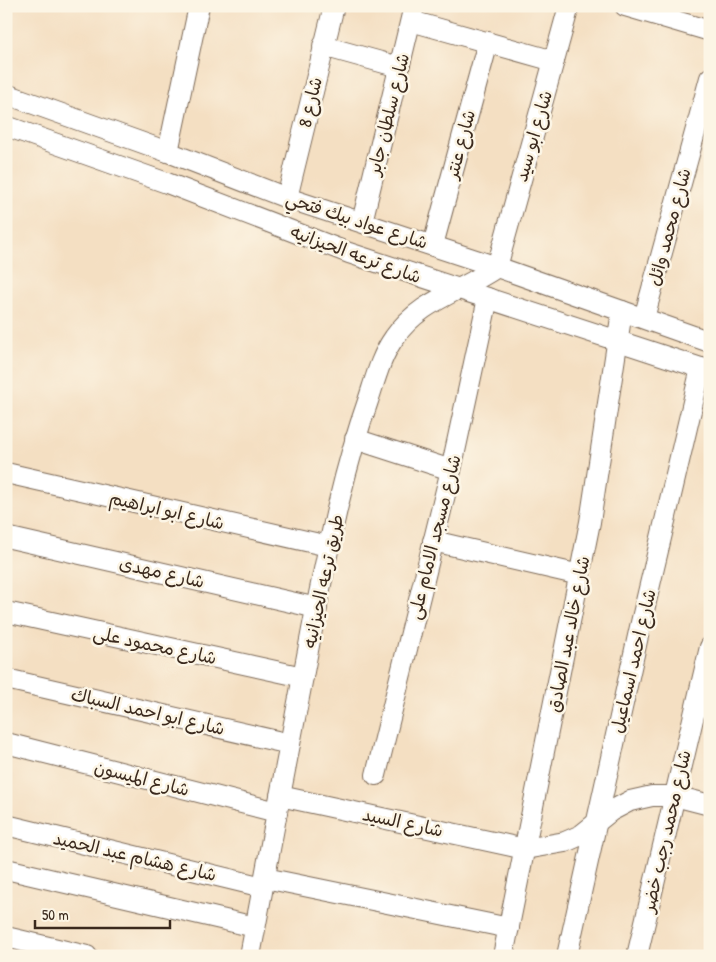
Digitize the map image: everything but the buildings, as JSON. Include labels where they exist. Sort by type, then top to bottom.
[{"type":"street","points":[[168,152],[199,6]]},
{"type":"street","name":"شارع 8","points":[[287,198],[334,6]]},
{"type":"street","name":"شارع ابو سيد","points":[[497,267],[570,6]]},
{"type":"street","points":[[625,6],[710,31]]},
{"type":"street","points":[[412,14],[488,42],[554,61]]},
{"type":"street","name":"شارع سلطان جابر","points":[[362,222],[412,14]]},
{"type":"street","name":"شارع عنتر","points":[[433,245],[488,42]]},
{"type":"street","points":[[324,46],[399,67]]},
{"type":"street","name":"شارع محمد وائل","points":[[644,318],[710,78]]},
{"type":"street","name":"شارع عواد بيك فتحي","points":[[6,94],[168,152],[287,198],[433,245],[710,342]]},
{"type":"street","name":"شارع ترعه الحيزانيه","points":[[6,126],[167,183],[349,253],[430,281],[459,288],[705,369]]},
{"type":"street","name":"طريق ترعه الحيزانيه","points":[[250,956],[328,546],[355,439],[380,365],[393,338],[412,316],[428,304],[480,279],[497,267]]},
{"type":"street","name":"شارع مسجد الامام على","points":[[376,775],[451,470],[488,298]]},
{"type":"street","name":"شارع خالد عبد الصادق","points":[[503,956],[526,849],[590,522],[622,311]]},
{"type":"street","name":"شارع احمد اسماعيل","points":[[567,956],[640,627],[705,369]]},
{"type":"street","points":[[355,439],[451,470]]},
{"type":"street","name":"شارع ابو ابراهيم","points":[[6,473],[328,546]]},
{"type":"street","name":"شارع مهدى","points":[[6,537],[317,608]]},
{"type":"street","points":[[433,541],[580,575]]},
{"type":"street","name":"شارع محمود على","points":[[6,612],[303,678]]},
{"type":"street","name":"شارع محمد رجب خضر","points":[[637,956],[710,647]]},
{"type":"street","name":"شارع ابو احمد السباك","points":[[6,679],[290,744]]},
{"type":"street","name":"شارع الميسون","points":[[6,743],[279,804]]},
{"type":"street","points":[[526,849],[565,842],[581,835],[611,811],[630,801],[652,796],[675,796],[710,805]]},
{"type":"street","name":"شارع السيد","points":[[279,804],[526,849]]},
{"type":"street","name":"شارع هشام عبد الحميد","points":[[6,825],[264,882],[509,928]]},
{"type":"street","points":[[6,869],[255,927]]},
{"type":"street","points":[[6,937],[87,956]]}]
